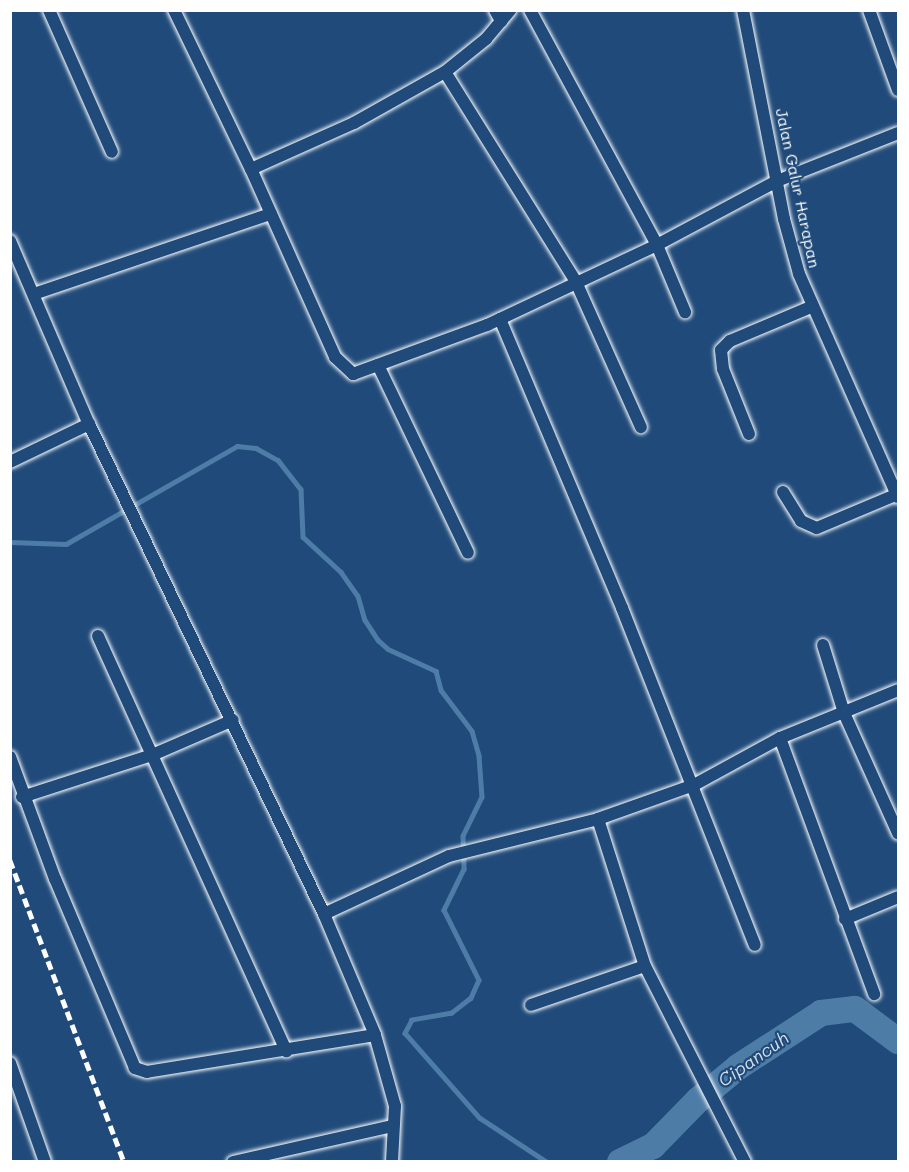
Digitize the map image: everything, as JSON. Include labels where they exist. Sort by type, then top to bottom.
[{"type":"street","points":[[50,10],[112,152]]},
{"type":"street","points":[[174,10],[271,214],[335,357],[352,374],[500,319],[657,245],[777,181],[898,133]]},
{"type":"street","points":[[250,169],[354,123],[445,72],[498,16],[510,10]]},
{"type":"street","points":[[530,10],[657,245],[685,312]]},
{"type":"street","name":"Jalan Galur Harapan","points":[[743,10],[791,249],[811,307],[898,495]]},
{"type":"street","points":[[869,10],[898,90]]},
{"type":"street","points":[[445,72],[576,282],[641,427]]},
{"type":"street","points":[[34,294],[271,214]]},
{"type":"street","points":[[10,241],[89,424],[233,720],[324,914],[375,1035],[391,1083],[393,1161]]},
{"type":"street","points":[[749,434],[723,369],[722,350],[730,341],[811,307]]},
{"type":"street","points":[[500,319],[694,785],[755,945]]},
{"type":"street","points":[[378,365],[468,553]]},
{"type":"street","points":[[10,462],[89,424]]},
{"type":"street","points":[[783,492],[801,521],[817,528],[898,495]]},
{"type":"street","points":[[98,636],[286,1051]]},
{"type":"street","points":[[823,645],[844,712],[898,833]]},
{"type":"street","points":[[324,914],[449,856],[490,843],[598,819],[694,785],[780,738],[898,690]]},
{"type":"street","points":[[22,797],[152,755],[233,720]]},
{"type":"street","points":[[780,738],[874,994]]},
{"type":"street","points":[[10,757],[22,797],[130,1063],[135,1068],[147,1072],[375,1035]]},
{"type":"street","points":[[598,819],[645,966],[745,1161]]},
{"type":"street","points":[[845,919],[898,897]]},
{"type":"street","points":[[531,1005],[645,966]]},
{"type":"street","points":[[10,1063],[45,1161]]},
{"type":"street","points":[[233,1161],[393,1126]]},
{"type":"waterway","points":[[10,542],[66,544],[237,446],[256,448],[278,460],[301,489],[303,537],[341,572],[358,596],[365,620],[378,640],[388,649],[436,671],[441,690],[472,731],[479,756],[482,797],[463,836],[464,869],[444,910],[479,980],[471,998],[452,1013],[412,1020],[405,1033],[480,1118],[547,1162]]},
{"type":"waterway","name":"Cipancuh","points":[[620,1162],[653,1146],[698,1100],[738,1067],[821,1013],[855,1009],[898,1041]]},
{"type":"railway","points":[[10,860],[124,1162]]}]
